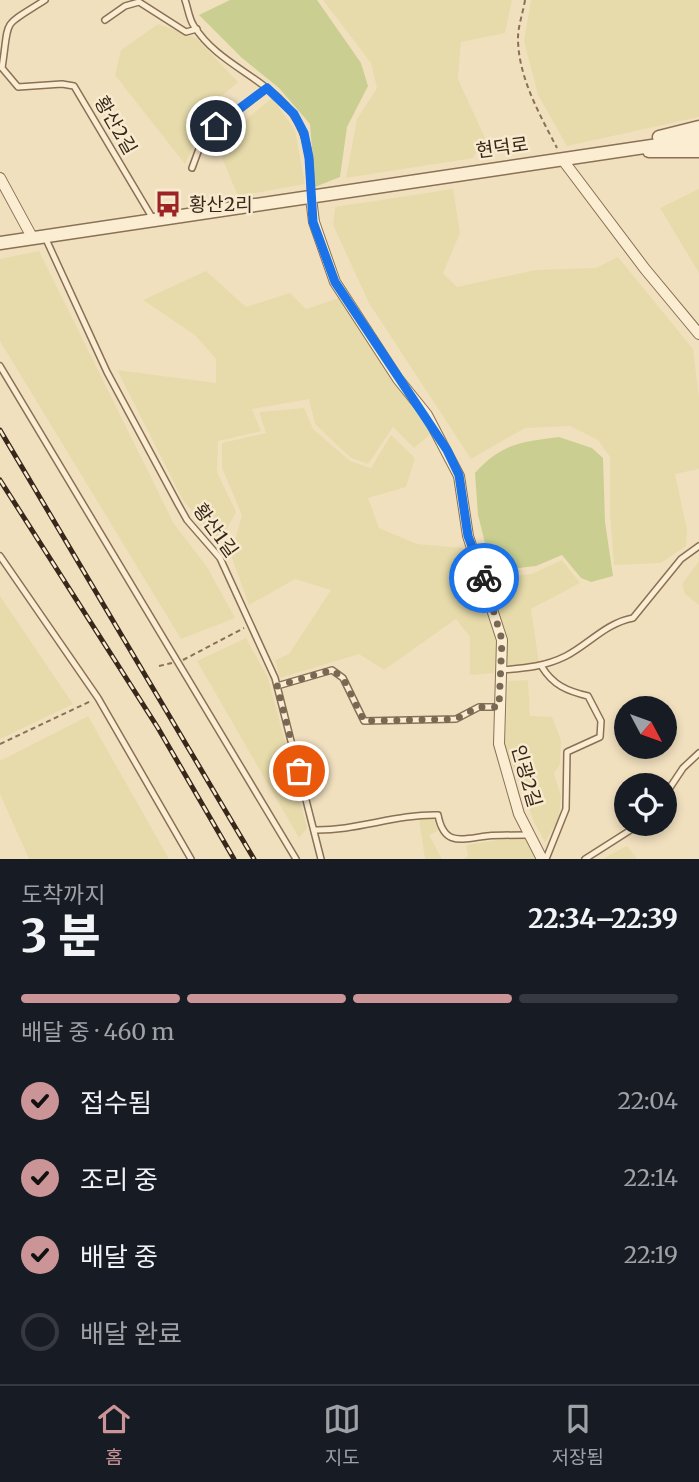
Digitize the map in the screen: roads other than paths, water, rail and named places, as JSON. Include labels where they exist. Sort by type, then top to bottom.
[{"type":"street","points":[[614,149],[699,127]]},
{"type":"street","name":"현덕로","points":[[0,243],[311,198],[614,149],[699,139]]},
{"type":"street","points":[[614,149],[699,151]]},
{"type":"street","points":[[562,159],[645,269],[699,334]]},
{"type":"street","points":[[0,178],[38,237]]},
{"type":"street","name":"인광2길","points":[[311,198],[313,222],[335,282],[398,379],[427,415],[459,475],[468,536],[502,640],[499,744],[527,835],[544,859]]},
{"type":"lane","name":"황산2길","points":[[45,0],[9,21],[5,31],[2,68],[18,87],[62,84],[74,86],[153,219]]},
{"type":"lane","points":[[185,0],[197,29],[294,114],[304,133],[309,158],[311,198]]},
{"type":"lane","points":[[105,20],[125,6],[139,2],[186,32],[197,29]]},
{"type":"lane","points":[[192,168],[203,138],[267,88]]},
{"type":"lane","name":"황산1길","points":[[38,237],[187,520],[220,558],[277,686],[321,859]]},
{"type":"lane","points":[[0,366],[296,859]]},
{"type":"lane","points":[[501,670],[542,667],[568,655],[618,621],[633,618],[681,559],[699,546]]},
{"type":"lane","points":[[0,556],[98,698],[191,859]]},
{"type":"lane","points":[[542,667],[551,681],[570,691],[588,696],[601,721],[600,737],[567,752],[566,809],[544,859]]},
{"type":"lane","points":[[277,686],[332,670],[343,678],[364,721],[456,719],[478,707],[499,707]]},
{"type":"lane","points":[[677,777],[699,753]]},
{"type":"lane","points":[[314,830],[343,831],[420,815],[438,815],[441,829],[450,838],[464,840],[527,835]]},
{"type":"lane","points":[[585,859],[621,836]]},
{"type":"railway","points":[[0,430],[254,859]]},
{"type":"railway","points":[[0,480],[158,728],[234,859]]},
{"type":"place","name":"황산2리","points":[[168,204]]}]
